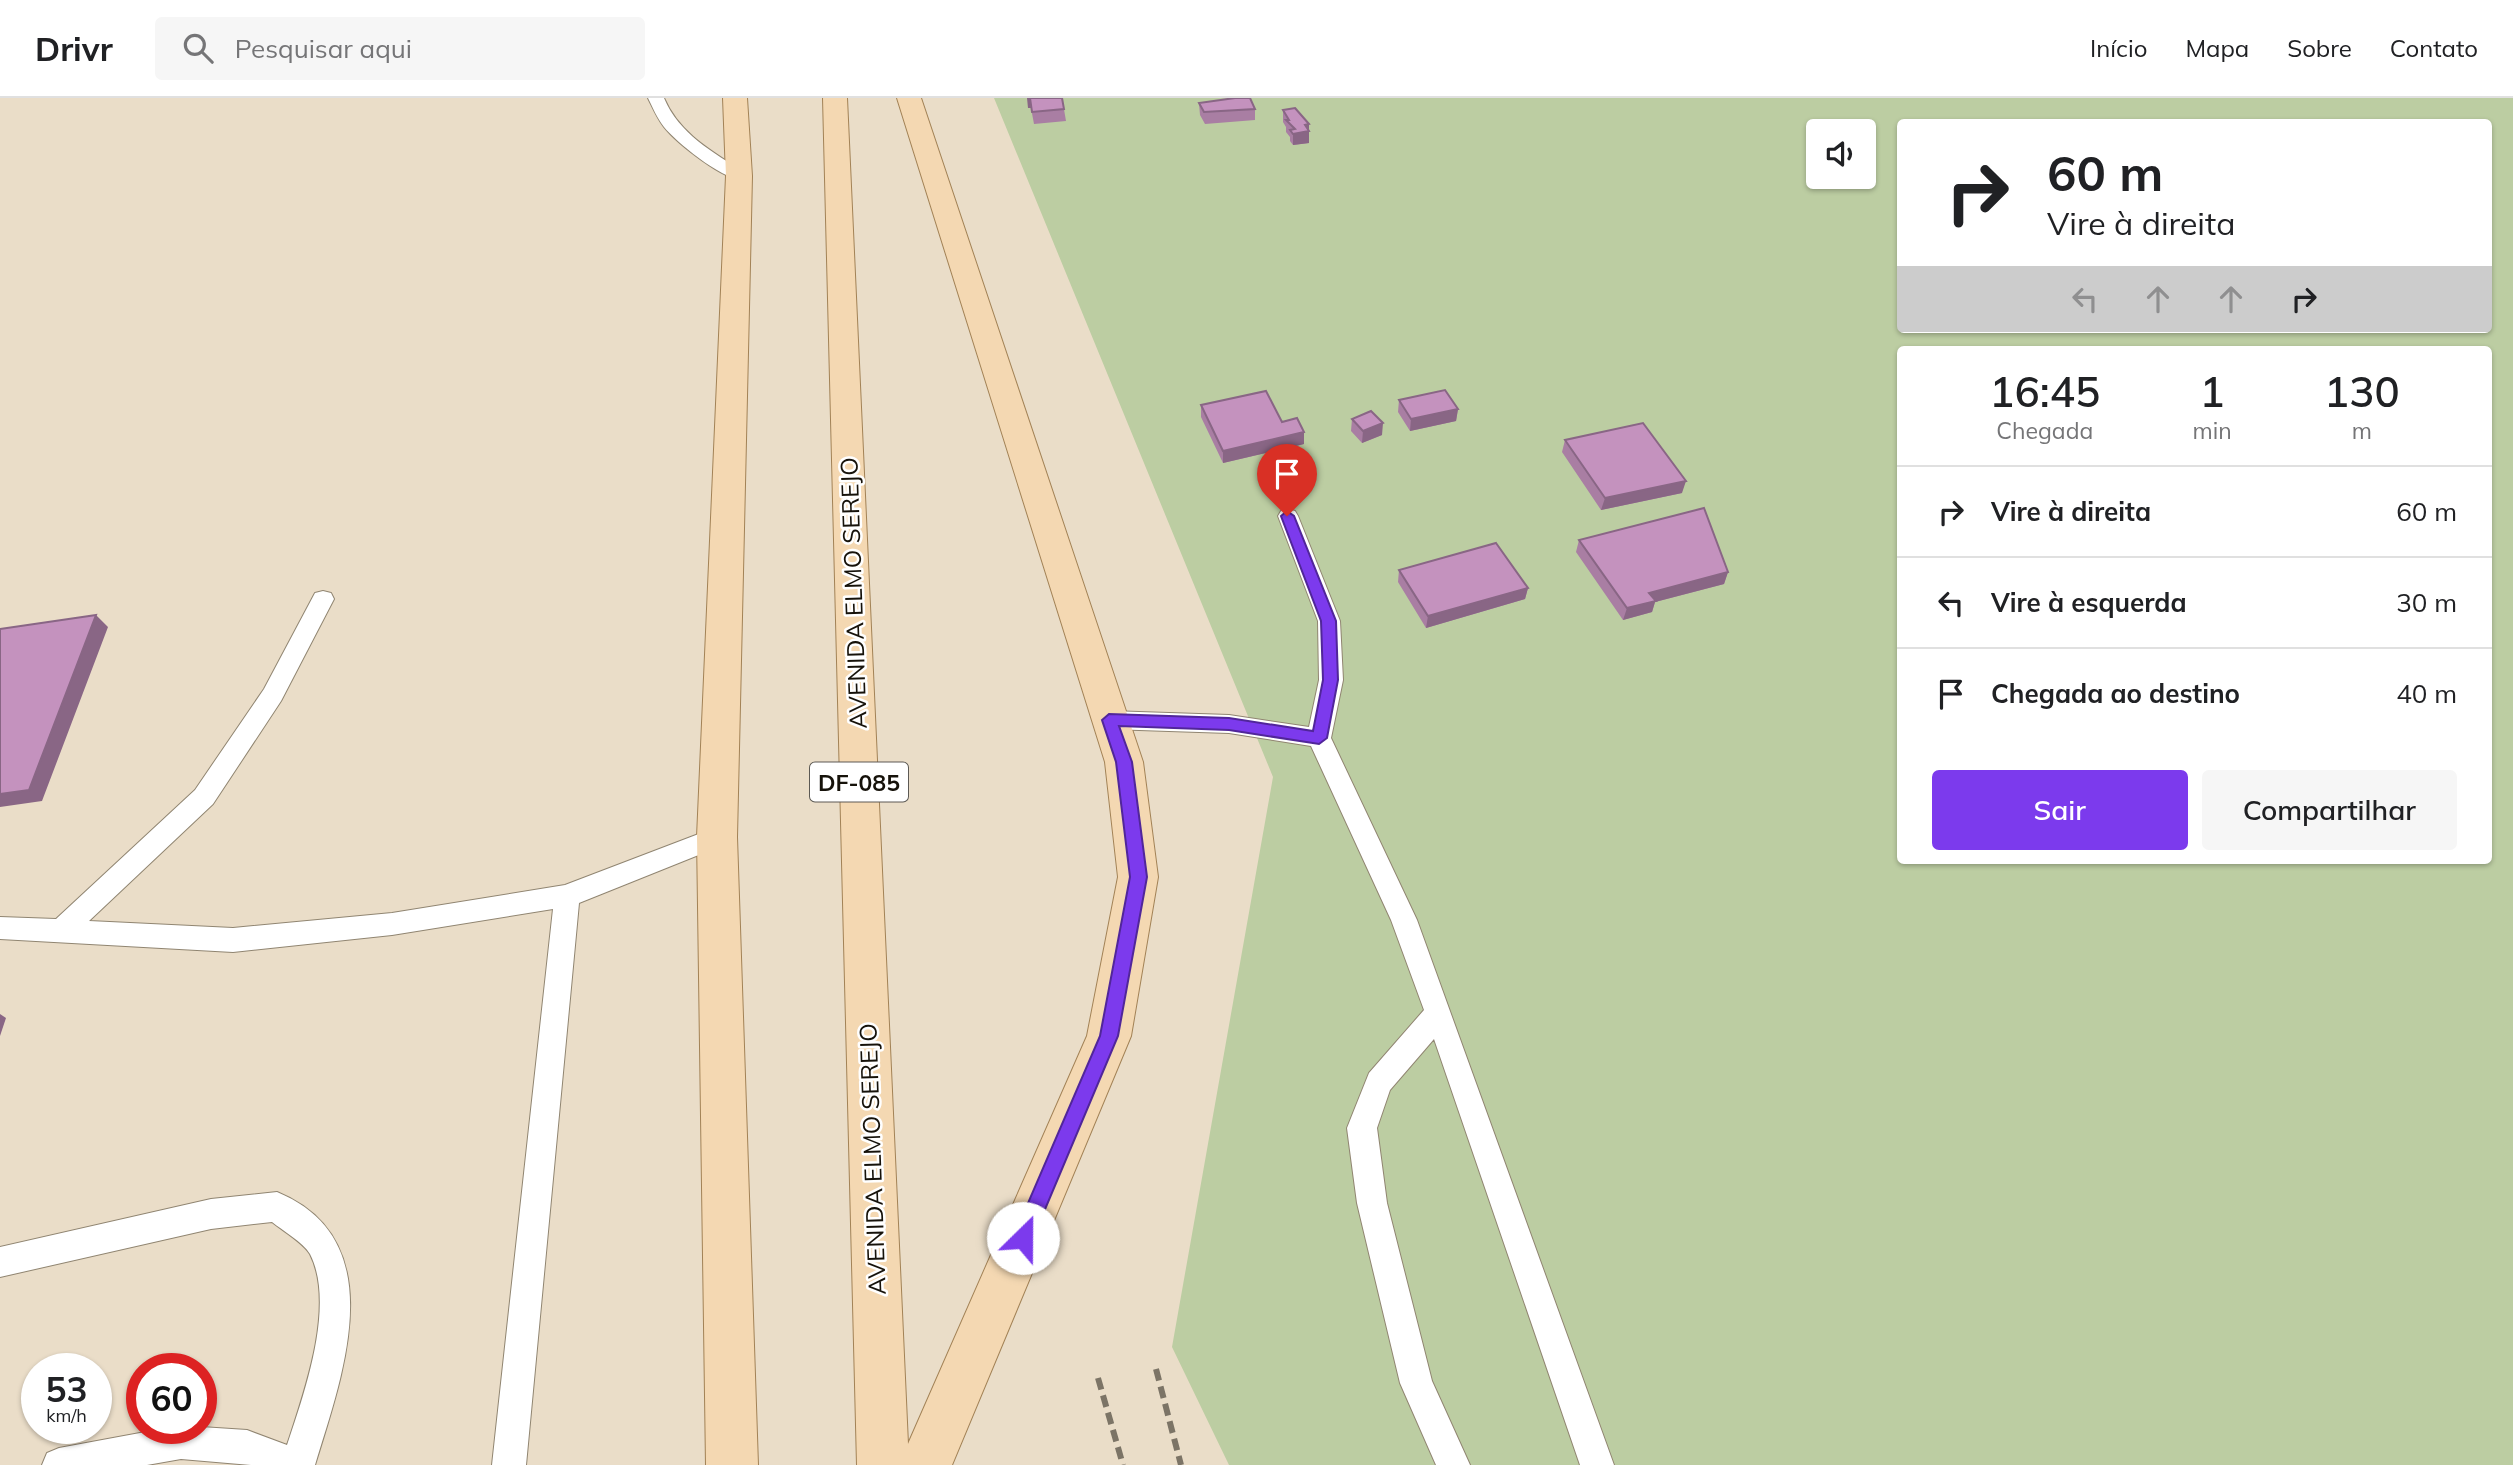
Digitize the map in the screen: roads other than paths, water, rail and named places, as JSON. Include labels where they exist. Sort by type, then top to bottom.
[{"type":"main road","points":[[732,1465],[717,837],[739,176],[735,98]]},
{"type":"main road","name":"AVENIDA ELMO SEREJO","points":[[835,98],[883,1465]]},
{"type":"main road","points":[[909,98],[1124,762],[1139,877],[1109,1036],[926,1465]]},
{"type":"lane","points":[[656,98],[661,113],[681,137],[739,176]]},
{"type":"lane","points":[[1287,516],[1329,621],[1331,680],[1319,738],[1404,920],[1597,1465]]},
{"type":"lane","points":[[59,933],[204,797],[273,695],[323,599]]},
{"type":"lane","points":[[1109,720],[1229,724],[1319,738]]},
{"type":"lane","points":[[0,928],[233,940],[392,924],[567,896],[717,837]]},
{"type":"lane","points":[[509,1465],[567,896]]},
{"type":"lane","points":[[1439,1013],[1378,1082],[1362,1128],[1372,1203],[1416,1383],[1453,1465]]},
{"type":"lane","points":[[0,1262],[211,1214],[277,1207],[321,1242],[335,1284],[330,1361],[297,1465],[247,1447],[181,1442],[59,1465]]},
{"type":"railway","points":[[1156,1369],[1181,1465]]},
{"type":"railway","points":[[1098,1378],[1123,1465]]}]
